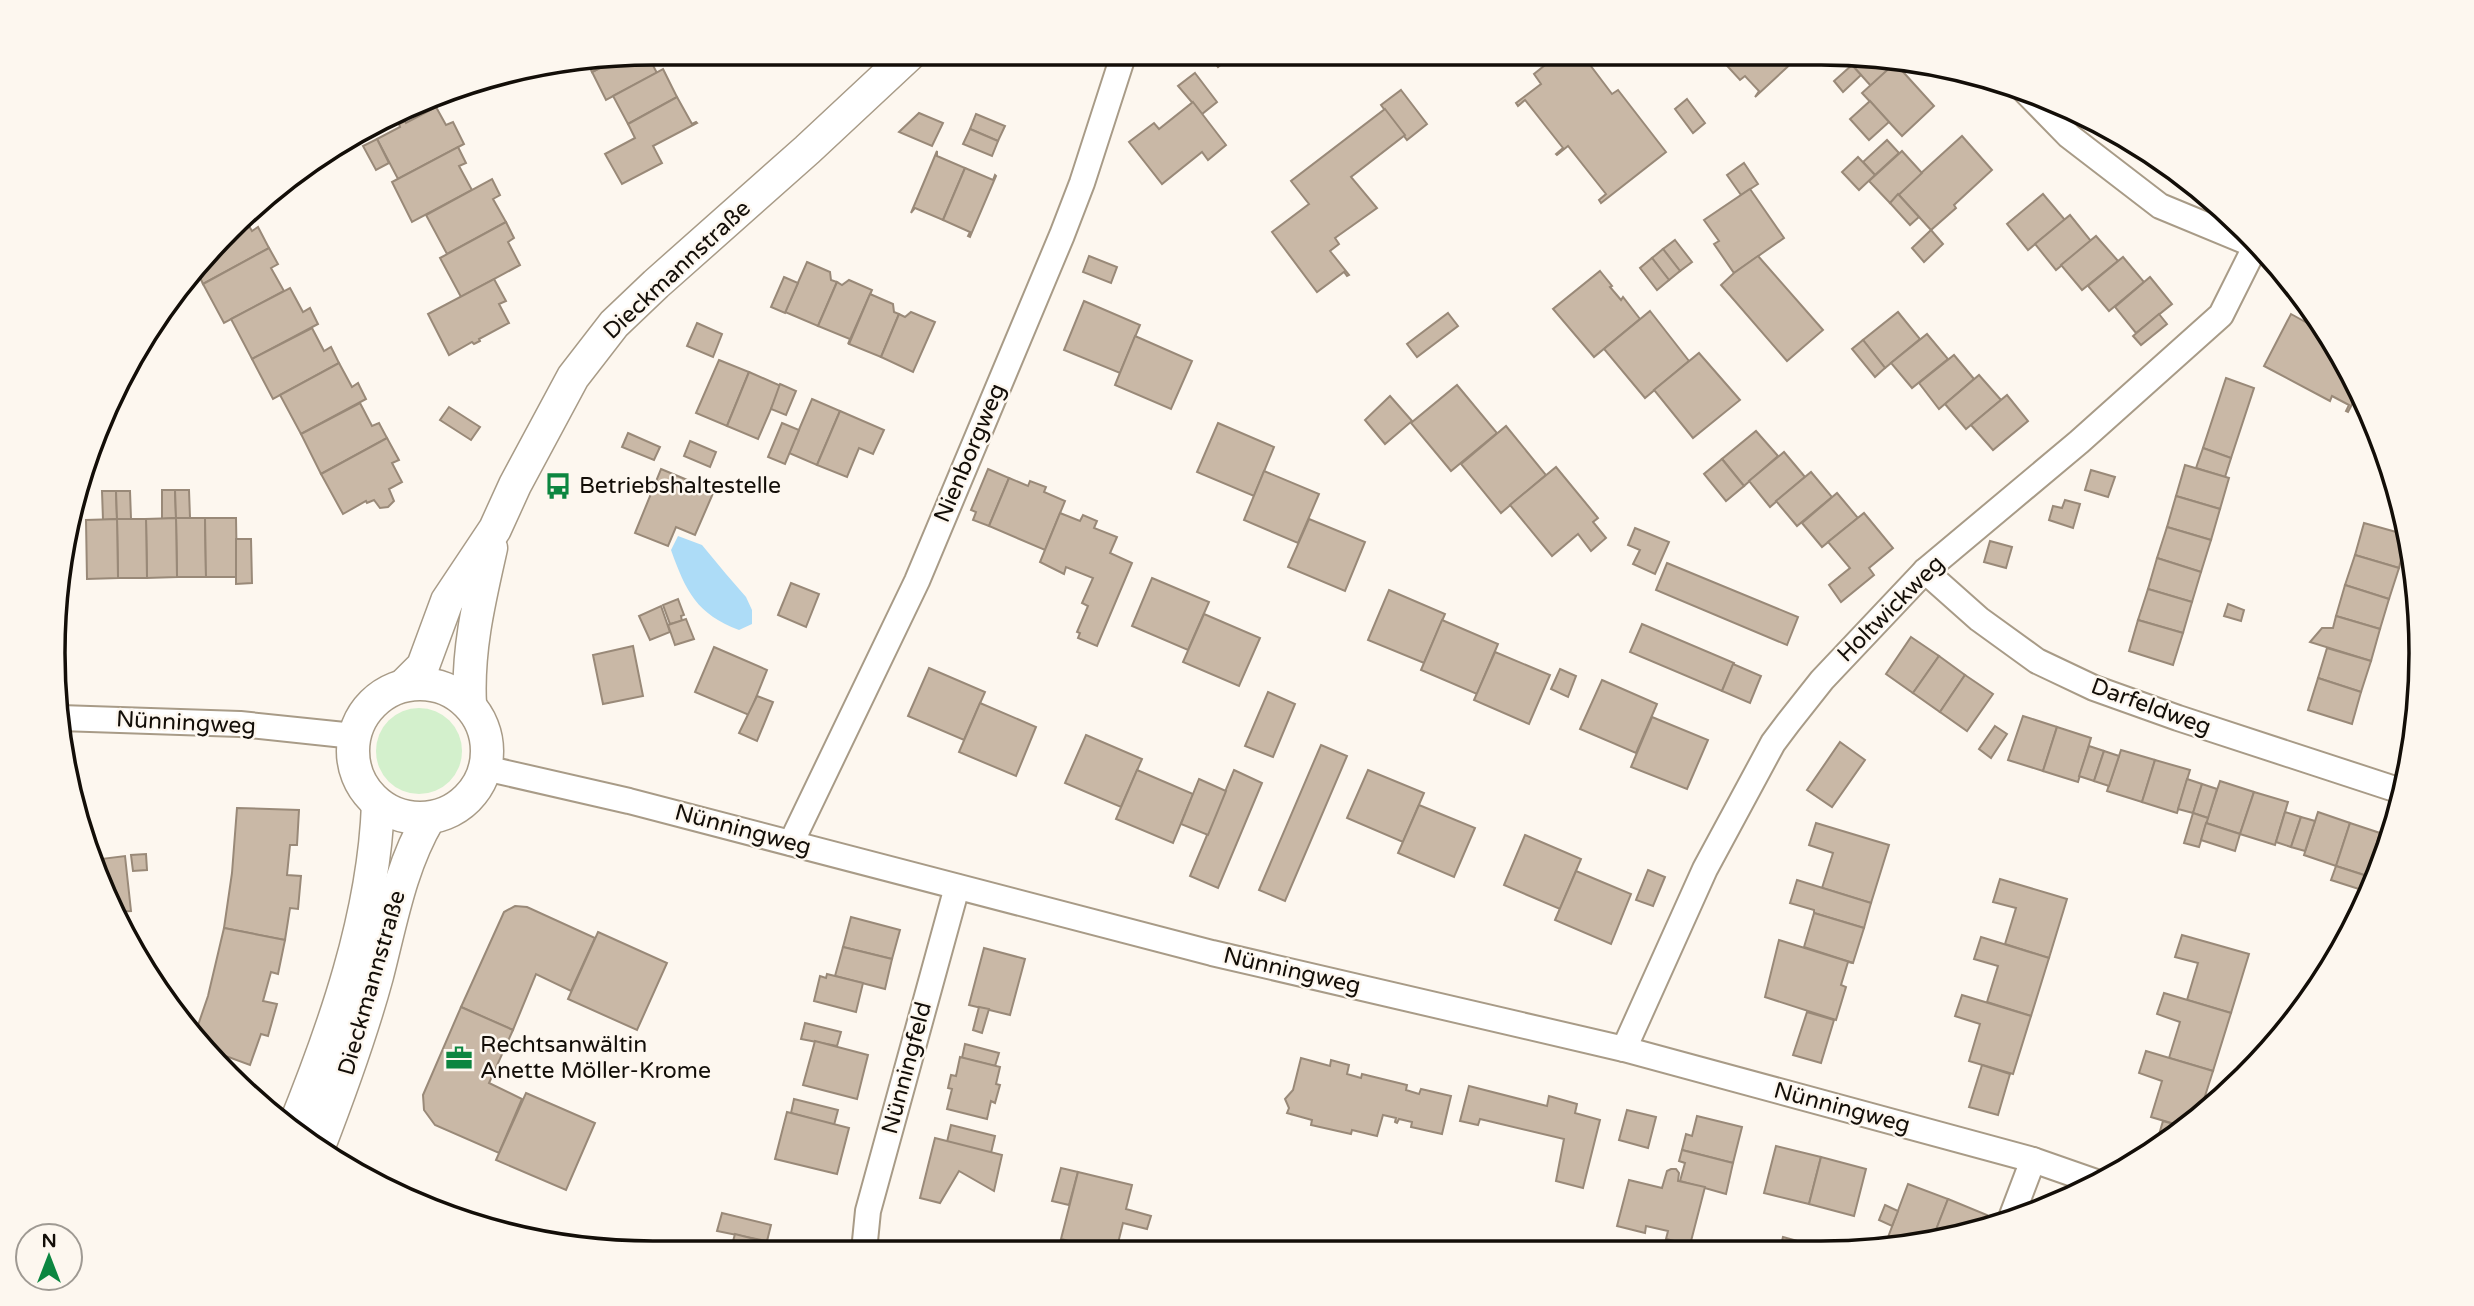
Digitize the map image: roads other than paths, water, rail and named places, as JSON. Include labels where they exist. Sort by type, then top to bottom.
[{"type":"street","name":"Dieckmannstraße","points":[[296,1121],[330,1031],[373,866],[378,804],[365,790],[356,774],[352,755],[360,718],[372,703],[387,692],[404,685],[423,666],[447,601],[495,529],[515,485],[573,377],[614,324],[898,65]]},
{"type":"street","name":"Nienborgweg","points":[[790,843],[917,581],[1062,235],[1082,183],[1120,65]]},
{"type":"street","points":[[2042,108],[2069,136],[2160,206],[2239,239]]},
{"type":"street","name":"Holtwickweg","points":[[1624,1049],[1705,869],[1773,743],[1822,680],[1925,571],[2079,442],[2221,316],[2255,257]]},
{"type":"street","name":"Dieckmannstraße","points":[[322,1139],[366,1013],[402,878],[415,841],[429,818],[448,812],[465,802],[478,786],[485,768],[485,735],[482,724],[470,705],[469,682],[471,637],[495,529]]},
{"type":"street","name":"Darfeldweg","points":[[1925,571],[1979,619],[2037,661],[2083,682],[2178,718],[2393,788]]},
{"type":"street","points":[[404,685],[422,683],[440,686],[470,705]]},
{"type":"street","name":"Nünningweg","points":[[69,718],[240,724],[354,736]]},
{"type":"street","name":"Nünningweg","points":[[485,768],[629,801],[1212,953],[1624,1049],[2033,1160],[2086,1178]]},
{"type":"street","points":[[378,804],[402,816],[429,818]]},
{"type":"street","name":"Nünningfeld","points":[[865,1241],[868,1211],[957,887]]},
{"type":"street","points":[[2015,1208],[2033,1160]]},
{"type":"water","points":[[678,536],[702,545],[746,597],[752,610],[752,624],[739,630],[713,617],[695,600],[682,578],[671,550]]},
{"type":"place","name":"Betriebshaltestelle","points":[[558,486]]},
{"type":"place","name":"Rechtsanwältin Anette Möller-Krome","points":[[459,1058]]}]
